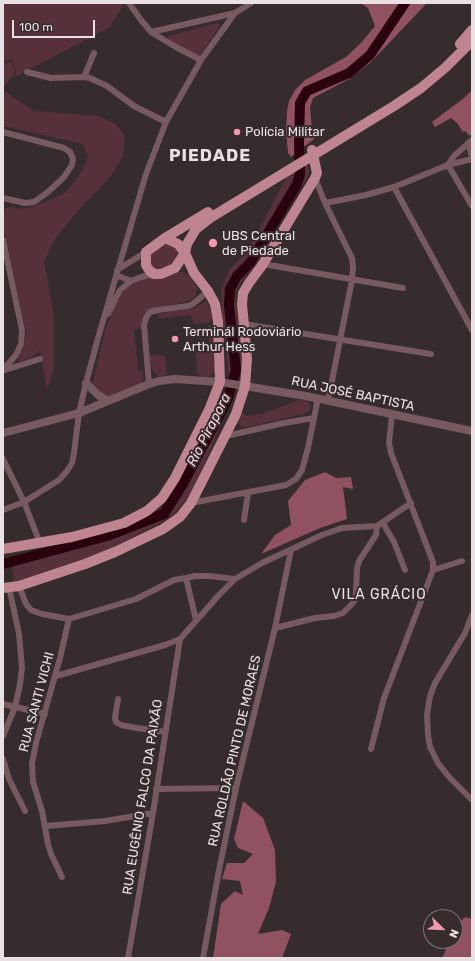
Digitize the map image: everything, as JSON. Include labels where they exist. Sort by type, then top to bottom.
[{"type":"main road","points":[[312,156],[418,83],[464,40],[472,30]]},
{"type":"main road","points":[[194,273],[184,269],[175,268],[161,274],[154,274],[146,265],[146,252],[165,238],[192,222],[291,165],[312,156],[394,106],[421,88],[446,67],[472,41]]},
{"type":"main road","points":[[6,588],[19,586],[85,564],[115,552],[158,532],[180,517],[191,503],[236,414],[243,386],[247,359],[242,304],[243,294],[315,178],[317,173],[312,156]]},
{"type":"main road","points":[[175,268],[196,229],[291,165]]},
{"type":"main road","points":[[3,549],[72,537],[124,523],[147,511],[162,498],[175,478],[224,383],[215,304],[208,291],[194,273],[186,248],[192,222]]},
{"type":"main road","points":[[165,238],[186,248]]},
{"type":"street","points":[[129,3],[151,32],[201,60]]},
{"type":"street","points":[[151,32],[235,13],[251,3]]},
{"type":"street","points":[[3,510],[24,502],[59,480],[72,463],[79,413],[86,383],[146,174],[166,122],[201,60],[235,13]]},
{"type":"street","points":[[84,77],[94,53]]},
{"type":"street","points":[[27,72],[51,78],[90,78],[107,86],[134,106],[166,122]]},
{"type":"street","points":[[3,132],[64,148],[70,152],[73,159],[72,165],[64,177],[48,192],[34,202],[3,198]]},
{"type":"street","points":[[470,141],[472,156]]},
{"type":"street","points":[[448,165],[454,156],[470,141]]},
{"type":"street","points":[[325,203],[366,195],[394,187],[448,165],[472,159]]},
{"type":"street","points":[[448,165],[472,206]]},
{"type":"street","points":[[315,178],[325,203],[352,258],[353,267],[352,280],[339,339],[328,401]]},
{"type":"street","points":[[394,187],[472,328]]},
{"type":"street","points":[[3,240],[22,330],[21,344],[16,355],[3,370]]},
{"type":"street","points":[[117,272],[146,252]]},
{"type":"street","points":[[263,264],[403,288]]},
{"type":"street","points":[[117,272],[131,281]]},
{"type":"street","points":[[98,338],[120,290],[131,281],[141,276],[154,274]]},
{"type":"street","points":[[111,292],[120,290]]},
{"type":"street","points":[[149,384],[144,325],[146,318],[150,312],[193,304],[208,291]]},
{"type":"street","points":[[244,324],[431,354]]},
{"type":"street","points":[[3,370],[40,359]]},
{"type":"street","name":"RUA JOSÉ BAPTISTA","points":[[3,433],[79,413],[149,384],[175,379],[224,383],[318,398],[472,431]]},
{"type":"street","points":[[86,383],[98,395],[108,401]]},
{"type":"street","points":[[191,503],[286,485],[296,479],[302,470],[308,448],[318,398]]},
{"type":"street","points":[[371,749],[384,698],[433,570],[433,562],[390,448],[389,432],[392,415]]},
{"type":"street","points":[[226,436],[314,418]]},
{"type":"street","points":[[3,460],[24,502],[40,543]]},
{"type":"street","points":[[244,520],[248,493]]},
{"type":"street","points":[[56,676],[180,639],[219,595],[236,579],[262,563],[322,535],[342,528],[380,525],[411,503]]},
{"type":"street","points":[[380,525],[394,542],[405,570]]},
{"type":"street","points":[[275,628],[343,613],[355,600],[357,568],[359,561],[376,535],[380,525]]},
{"type":"street","name":"RUA ROLDÃO PINTO DE MORAES","points":[[203,958],[236,788],[275,628],[291,550]]},
{"type":"street","points":[[433,570],[462,561]]},
{"type":"street","points":[[19,586],[26,604],[31,610],[42,614],[69,619],[136,599],[174,580],[195,576],[236,579]]},
{"type":"street","points":[[186,578],[196,620]]},
{"type":"street","points":[[3,736],[15,707],[22,668],[22,651],[16,614],[6,588]]},
{"type":"street","points":[[472,615],[465,633],[435,683],[430,696],[427,715],[430,747],[438,763],[450,778],[472,800]]},
{"type":"street","name":"RUA SANTI VICHI","points":[[62,877],[51,854],[33,782],[32,764],[36,743],[56,676],[69,619]]},
{"type":"street","name":"RUA EUGÊNIO FALCO DA PAIXÃO","points":[[128,958],[153,814],[180,639]]},
{"type":"street","points":[[118,699],[115,718],[116,722],[121,725],[165,732]]},
{"type":"street","points":[[3,704],[45,714]]},
{"type":"street","points":[[3,759],[9,779],[25,810]]},
{"type":"street","points":[[156,789],[236,788]]},
{"type":"street","points":[[45,826],[153,814]]},
{"type":"shaded area","points":[[3,3],[121,3],[123,6],[110,27],[15,77],[16,72],[13,60],[3,61]]},
{"type":"shaded area","points":[[360,3],[427,3],[370,63],[349,79],[313,98],[310,107],[314,139],[291,157],[288,153],[286,129],[289,101],[295,90],[305,80],[346,57],[361,43],[375,26],[368,8]]},
{"type":"shaded area","points":[[217,23],[221,25],[199,56],[167,40],[168,37],[179,33]]},
{"type":"shaded area","points":[[12,62],[15,72],[3,88],[3,63]]},
{"type":"shaded area","points":[[3,90],[34,111],[98,116],[116,124],[125,136],[123,156],[112,175],[82,206],[54,240],[44,262],[54,317],[54,368],[47,390],[40,351],[30,358],[18,361],[25,342],[26,332],[4,231],[3,213],[5,208],[12,207],[22,209],[33,207],[65,193],[80,174],[88,158],[83,144],[3,126]]},
{"type":"shaded area","points":[[472,90],[472,133],[469,136],[466,131],[463,132],[457,123],[451,118],[435,127],[432,122],[464,98]]},
{"type":"shaded area","points":[[307,164],[309,174],[302,187],[291,202],[261,257],[242,281],[235,293],[242,361],[241,366],[229,379],[221,290],[229,270],[245,253],[287,176]]},
{"type":"shaded area","points":[[168,243],[175,246],[179,253],[173,266],[154,271],[148,257],[161,245]]},
{"type":"shaded area","points":[[175,272],[182,272],[190,276],[197,287],[196,295],[192,300],[157,307],[148,311],[143,318],[142,327],[134,330],[138,370],[143,372],[143,380],[140,386],[111,397],[105,397],[92,387],[105,330],[116,304],[125,289],[134,283],[143,279],[167,277]]},
{"type":"shaded area","points":[[206,301],[210,308],[212,317],[211,321],[205,323],[194,324],[191,315],[159,318],[157,314],[195,308]]},
{"type":"shaded area","points":[[208,326],[213,327],[216,368],[211,375],[205,378],[201,377],[197,373],[196,351],[210,350]]},
{"type":"shaded area","points":[[149,355],[165,355],[167,375],[157,376],[152,369]]},
{"type":"shaded area","points":[[225,393],[233,393],[213,444],[188,498],[174,513],[160,523],[81,564],[15,584],[12,566],[86,544],[158,513],[169,502]]},
{"type":"shaded area","points":[[303,400],[311,405],[310,410],[304,414],[247,427],[242,427],[238,422],[241,409],[242,413],[247,416],[262,414],[296,401]]},
{"type":"shaded area","points":[[325,472],[336,478],[351,477],[353,489],[343,487],[347,519],[320,528],[261,554],[275,535],[291,525],[288,501],[305,480]]},
{"type":"shaded area","points":[[243,801],[263,818],[275,850],[276,882],[269,908],[258,934],[282,930],[291,934],[282,958],[213,958],[221,904],[235,891],[243,895],[240,881],[222,879],[227,863],[244,863],[253,854],[238,848],[234,839]]},
{"type":"shaded area","points":[[465,917],[472,919],[472,958],[442,958],[446,949],[463,949],[463,919]]},
{"type":"waterway","name":"Rio Pirapora","points":[[3,564],[107,536],[164,514],[184,482],[227,401],[236,370],[229,305],[230,289],[237,276],[250,263],[297,184],[300,174],[300,103],[307,91],[349,73],[370,55],[405,3]]},
{"type":"place","name":"Polícia Militar","points":[[237,132]]},
{"type":"place","name":"UBS Central de Piedade","points":[[213,243]]},
{"type":"place","name":"Terminál Rodoviário Arthur Hess","points":[[175,339]]},
{"type":"district","name":"PIEDADE","points":[[210,156]]},
{"type":"district","name":"VILA GRÁCIO","points":[[379,595]]}]
